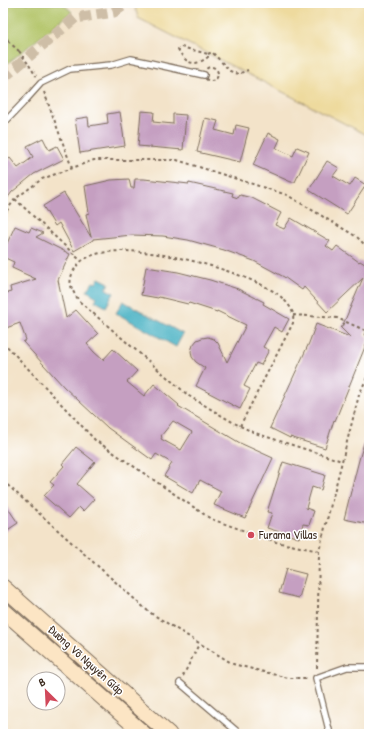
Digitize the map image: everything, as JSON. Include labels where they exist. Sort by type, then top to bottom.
[{"type":"main road","name":"Đường Võ Nguyên Giáp","points":[[3,587],[169,734]]},
{"type":"main road","name":"Đường Võ Nguyên Giáp","points":[[3,610],[144,734]]},
{"type":"lane","points":[[3,124],[41,83],[70,69],[111,65],[131,59],[204,75]]},
{"type":"lane","points":[[330,734],[316,678],[347,667],[369,666]]},
{"type":"lane","points":[[180,683],[240,734]]},
{"type":"path","points":[[3,27],[8,41],[19,51],[41,83],[50,112],[72,168]]},
{"type":"path","points":[[3,44],[8,41]]},
{"type":"path","points":[[208,54],[208,57],[203,60],[188,62],[184,60],[178,49],[181,47],[208,54],[212,52],[230,71],[238,74],[248,70]]},
{"type":"path","points":[[203,60],[208,68]]},
{"type":"path","points":[[3,216],[15,199],[42,179],[94,160],[177,160],[287,195],[357,238],[369,249]]},
{"type":"path","points":[[15,199],[80,260]]},
{"type":"path","points":[[240,426],[293,323],[293,311],[277,293],[247,278],[201,262],[161,254],[125,251],[96,253],[80,260],[71,274],[71,289],[80,302],[189,396],[240,426],[255,433],[342,461]]},
{"type":"path","points":[[293,315],[337,318],[369,332]]},
{"type":"path","points":[[3,342],[95,440],[211,519],[276,542],[319,551]]},
{"type":"path","points":[[3,482],[149,612],[200,644],[233,664],[288,678],[316,678],[319,551],[359,395],[369,373]]},
{"type":"path","points":[[180,683],[200,644]]},
{"type":"green space","points":[[3,3],[62,3],[72,12],[3,67]]},
{"type":"sand","points":[[134,3],[369,3],[369,136],[138,18]]},
{"type":"water","points":[[99,278],[109,283],[106,289],[114,293],[106,307],[95,301],[97,297],[87,291],[93,282],[96,283]]},
{"type":"water","points":[[123,301],[183,334],[176,347],[116,313]]},
{"type":"building","points":[[141,111],[154,112],[153,122],[173,124],[173,114],[186,115],[183,150],[138,146]]},
{"type":"building","points":[[120,112],[125,146],[80,153],[75,119],[88,117],[89,126],[108,123],[107,114]]},
{"type":"building","points":[[205,118],[218,121],[215,130],[234,135],[236,125],[249,128],[240,162],[197,152]]},
{"type":"building","points":[[268,133],[280,139],[276,148],[293,156],[297,147],[309,152],[295,182],[291,182],[253,165]]},
{"type":"building","points":[[43,138],[49,150],[57,146],[64,159],[34,174],[12,192],[3,204],[3,163],[10,158],[18,168],[33,157],[27,146]]},
{"type":"building","points":[[327,161],[339,168],[333,176],[350,186],[355,178],[366,185],[347,214],[309,190]]},
{"type":"building","points":[[129,179],[131,188],[134,188],[135,179],[144,179],[189,183],[233,193],[232,196],[238,198],[240,195],[252,198],[281,213],[275,225],[284,229],[291,218],[330,241],[326,246],[333,251],[337,246],[359,262],[360,261],[368,266],[369,264],[369,323],[364,335],[369,337],[335,421],[334,420],[325,448],[290,438],[270,428],[309,343],[316,324],[350,337],[340,327],[342,327],[363,278],[327,312],[304,287],[302,290],[284,277],[254,261],[224,250],[188,240],[163,236],[132,235],[93,239],[74,251],[59,223],[55,226],[43,206],[64,193],[91,237],[86,214],[89,213],[85,186],[111,180]]},
{"type":"building","points":[[15,226],[29,232],[31,228],[43,233],[36,237],[70,254],[58,280],[66,318],[76,310],[98,334],[87,344],[94,352],[103,360],[113,349],[137,371],[127,382],[144,396],[154,384],[179,405],[178,406],[240,443],[273,458],[245,518],[214,505],[221,491],[200,480],[193,493],[164,476],[172,463],[156,454],[152,460],[108,428],[64,387],[23,342],[26,340],[20,323],[6,328],[3,317],[3,294],[11,292],[10,287],[36,279],[12,268],[14,262],[3,257],[3,252]],"holes":[[[173,421],[192,432],[181,450],[161,439],[161,436]]]},
{"type":"building","points":[[146,267],[178,272],[238,289],[264,302],[263,304],[289,319],[282,332],[274,327],[263,347],[269,350],[261,365],[256,363],[244,386],[250,389],[240,409],[196,386],[205,368],[196,362],[192,357],[191,351],[197,340],[208,337],[214,339],[218,343],[227,362],[246,325],[217,311],[189,303],[141,295]]},
{"type":"building","points":[[366,436],[369,437],[369,524],[344,519]]},
{"type":"building","points":[[76,447],[95,462],[77,484],[94,499],[83,511],[79,507],[69,518],[44,496],[54,485],[50,482],[64,466],[62,464]]},
{"type":"building","points":[[283,462],[325,475],[321,490],[312,487],[306,508],[314,511],[309,525],[303,524],[299,538],[267,528],[272,513],[267,512]]},
{"type":"building","points":[[3,501],[18,523],[3,533]]},
{"type":"building","points":[[286,569],[306,574],[299,598],[279,593]]},
{"type":"tunnel","points":[[3,78],[75,18],[114,12],[127,3]]},
{"type":"place","name":"Furama Villas","points":[[251,535]]}]
